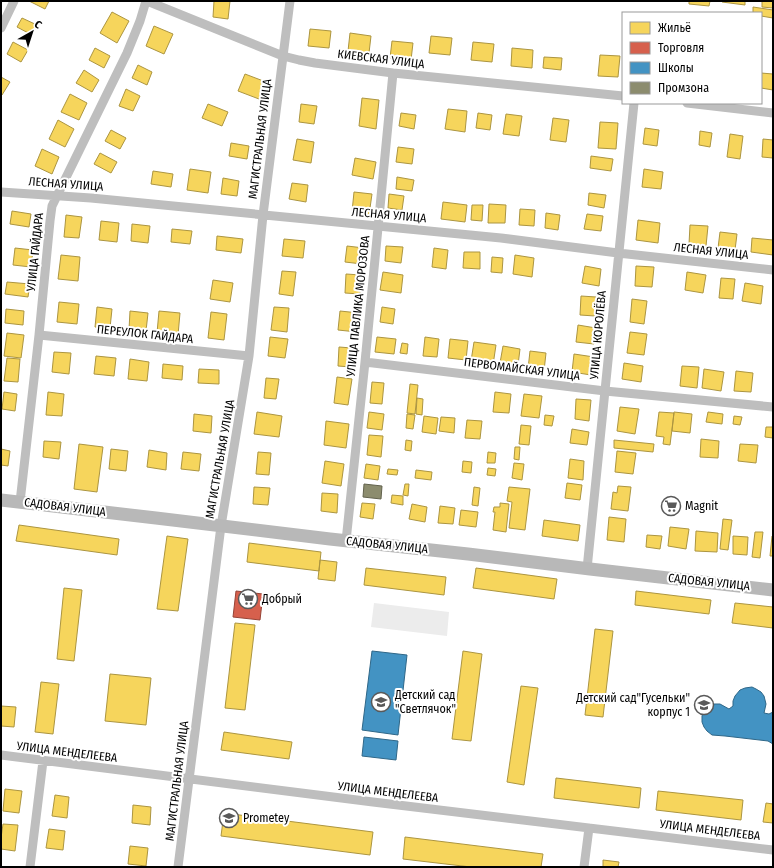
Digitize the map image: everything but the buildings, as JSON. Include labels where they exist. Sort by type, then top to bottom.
[{"type":"street","points":[[1,28],[14,1]]},
{"type":"street","name":"КИЕВСКАЯ УЛИЦА","points":[[146,1],[283,56],[299,60],[393,73],[622,96]]},
{"type":"street","name":"УЛИЦА ГАЙДАРА","points":[[20,502],[52,206],[127,53],[140,21],[146,1]]},
{"type":"street","name":"МАГИСТРАЛЬНАЯ УЛИЦА","points":[[178,867],[221,526],[249,356],[263,215],[290,1]]},
{"type":"street","name":"УЛИЦА ПАВЛИКА МОРОЗОВА","points":[[346,541],[393,73]]},
{"type":"street","name":"УЛИЦА КОРОЛЁВА","points":[[587,569],[634,104]]},
{"type":"street","points":[[696,104],[773,113]]},
{"type":"street","name":"ЛЕСНАЯ УЛИЦА","points":[[1,192],[91,198],[501,238],[618,253],[773,270]]},
{"type":"street","name":"ПЕРЕУЛОК ГАЙДАРА","points":[[39,335],[249,356]]},
{"type":"street","name":"ПЕРВОМАЙСКАЯ УЛИЦА","points":[[365,362],[605,392],[773,407]]},
{"type":"street","name":"САДОВАЯ УЛИЦА","points":[[1,500],[773,590]]},
{"type":"street","name":"УЛИЦА МЕНДЕЛЕЕВА","points":[[1,755],[773,850]]},
{"type":"street","points":[[30,867],[43,761]]},
{"type":"street","points":[[584,867],[589,828]]},
{"type":"shaded area","points":[[374,603],[449,612],[447,636],[371,627]]},
{"type":"place","name":"Magnit","points":[[671,506]]},
{"type":"place","name":"Добрый","points":[[248,599]]},
{"type":"place","name":"Детский сад \"Светлячок\"","points":[[381,702]]},
{"type":"place","name":"Детский сад\"Гусельки\" корпус 1","points":[[704,705]]},
{"type":"place","name":"Prometey","points":[[229,818]]}]
